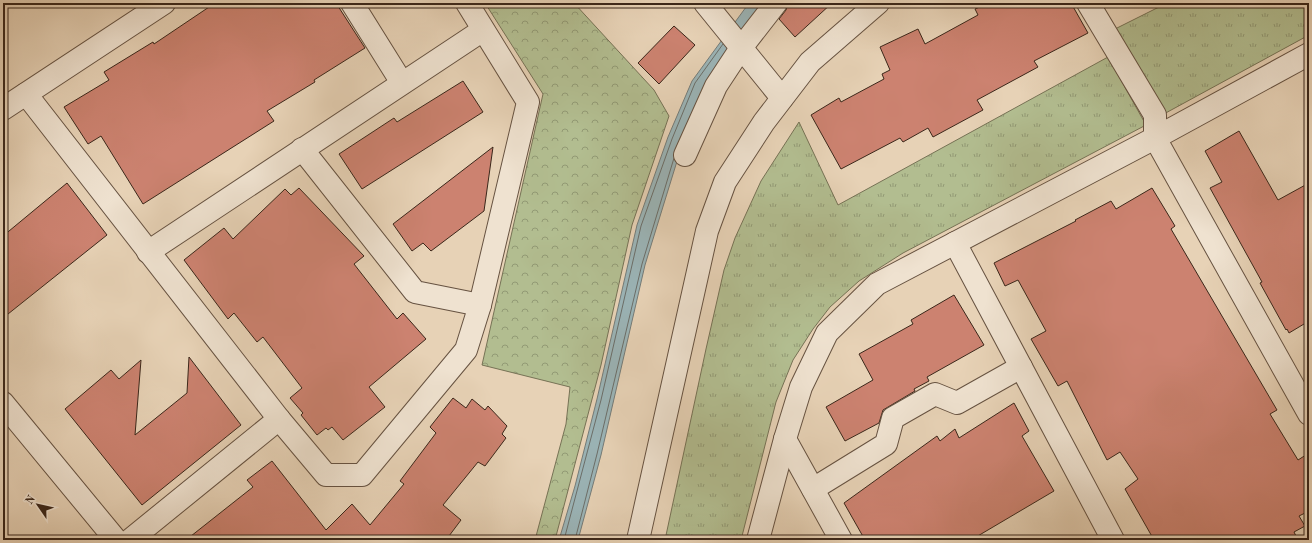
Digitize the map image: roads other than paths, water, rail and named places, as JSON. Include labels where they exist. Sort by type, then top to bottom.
[{"type":"street","points":[[3,109],[164,3]]},
{"type":"street","points":[[352,3],[402,83]]},
{"type":"street","points":[[26,94],[279,420],[326,475],[362,475],[466,350],[480,304],[528,102],[467,3]]},
{"type":"street","points":[[705,3],[782,98]]},
{"type":"street","points":[[685,155],[716,86],[741,48],[776,3]]},
{"type":"street","points":[[638,540],[706,231],[725,182],[764,122],[810,62],[878,3]]},
{"type":"street","points":[[1088,3],[1155,115],[1155,138],[1309,414]]},
{"type":"street","points":[[148,252],[483,30]]},
{"type":"street","points":[[758,540],[785,439],[801,387],[827,333],[877,284],[1155,138],[1309,54]]},
{"type":"street","points":[[302,149],[415,292],[480,304]]},
{"type":"street","points":[[955,243],[1113,540]]},
{"type":"street","points":[[813,489],[886,444],[893,418],[936,394],[957,403],[1021,368]]},
{"type":"street","points":[[3,403],[116,540]]},
{"type":"street","points":[[130,540],[279,420]]},
{"type":"street","points":[[785,439],[841,540]]},
{"type":"water","points":[[749,3],[767,3],[682,145],[645,265],[601,455],[578,540],[559,540],[575,486],[597,399],[637,225],[668,137],[692,81]]}]
